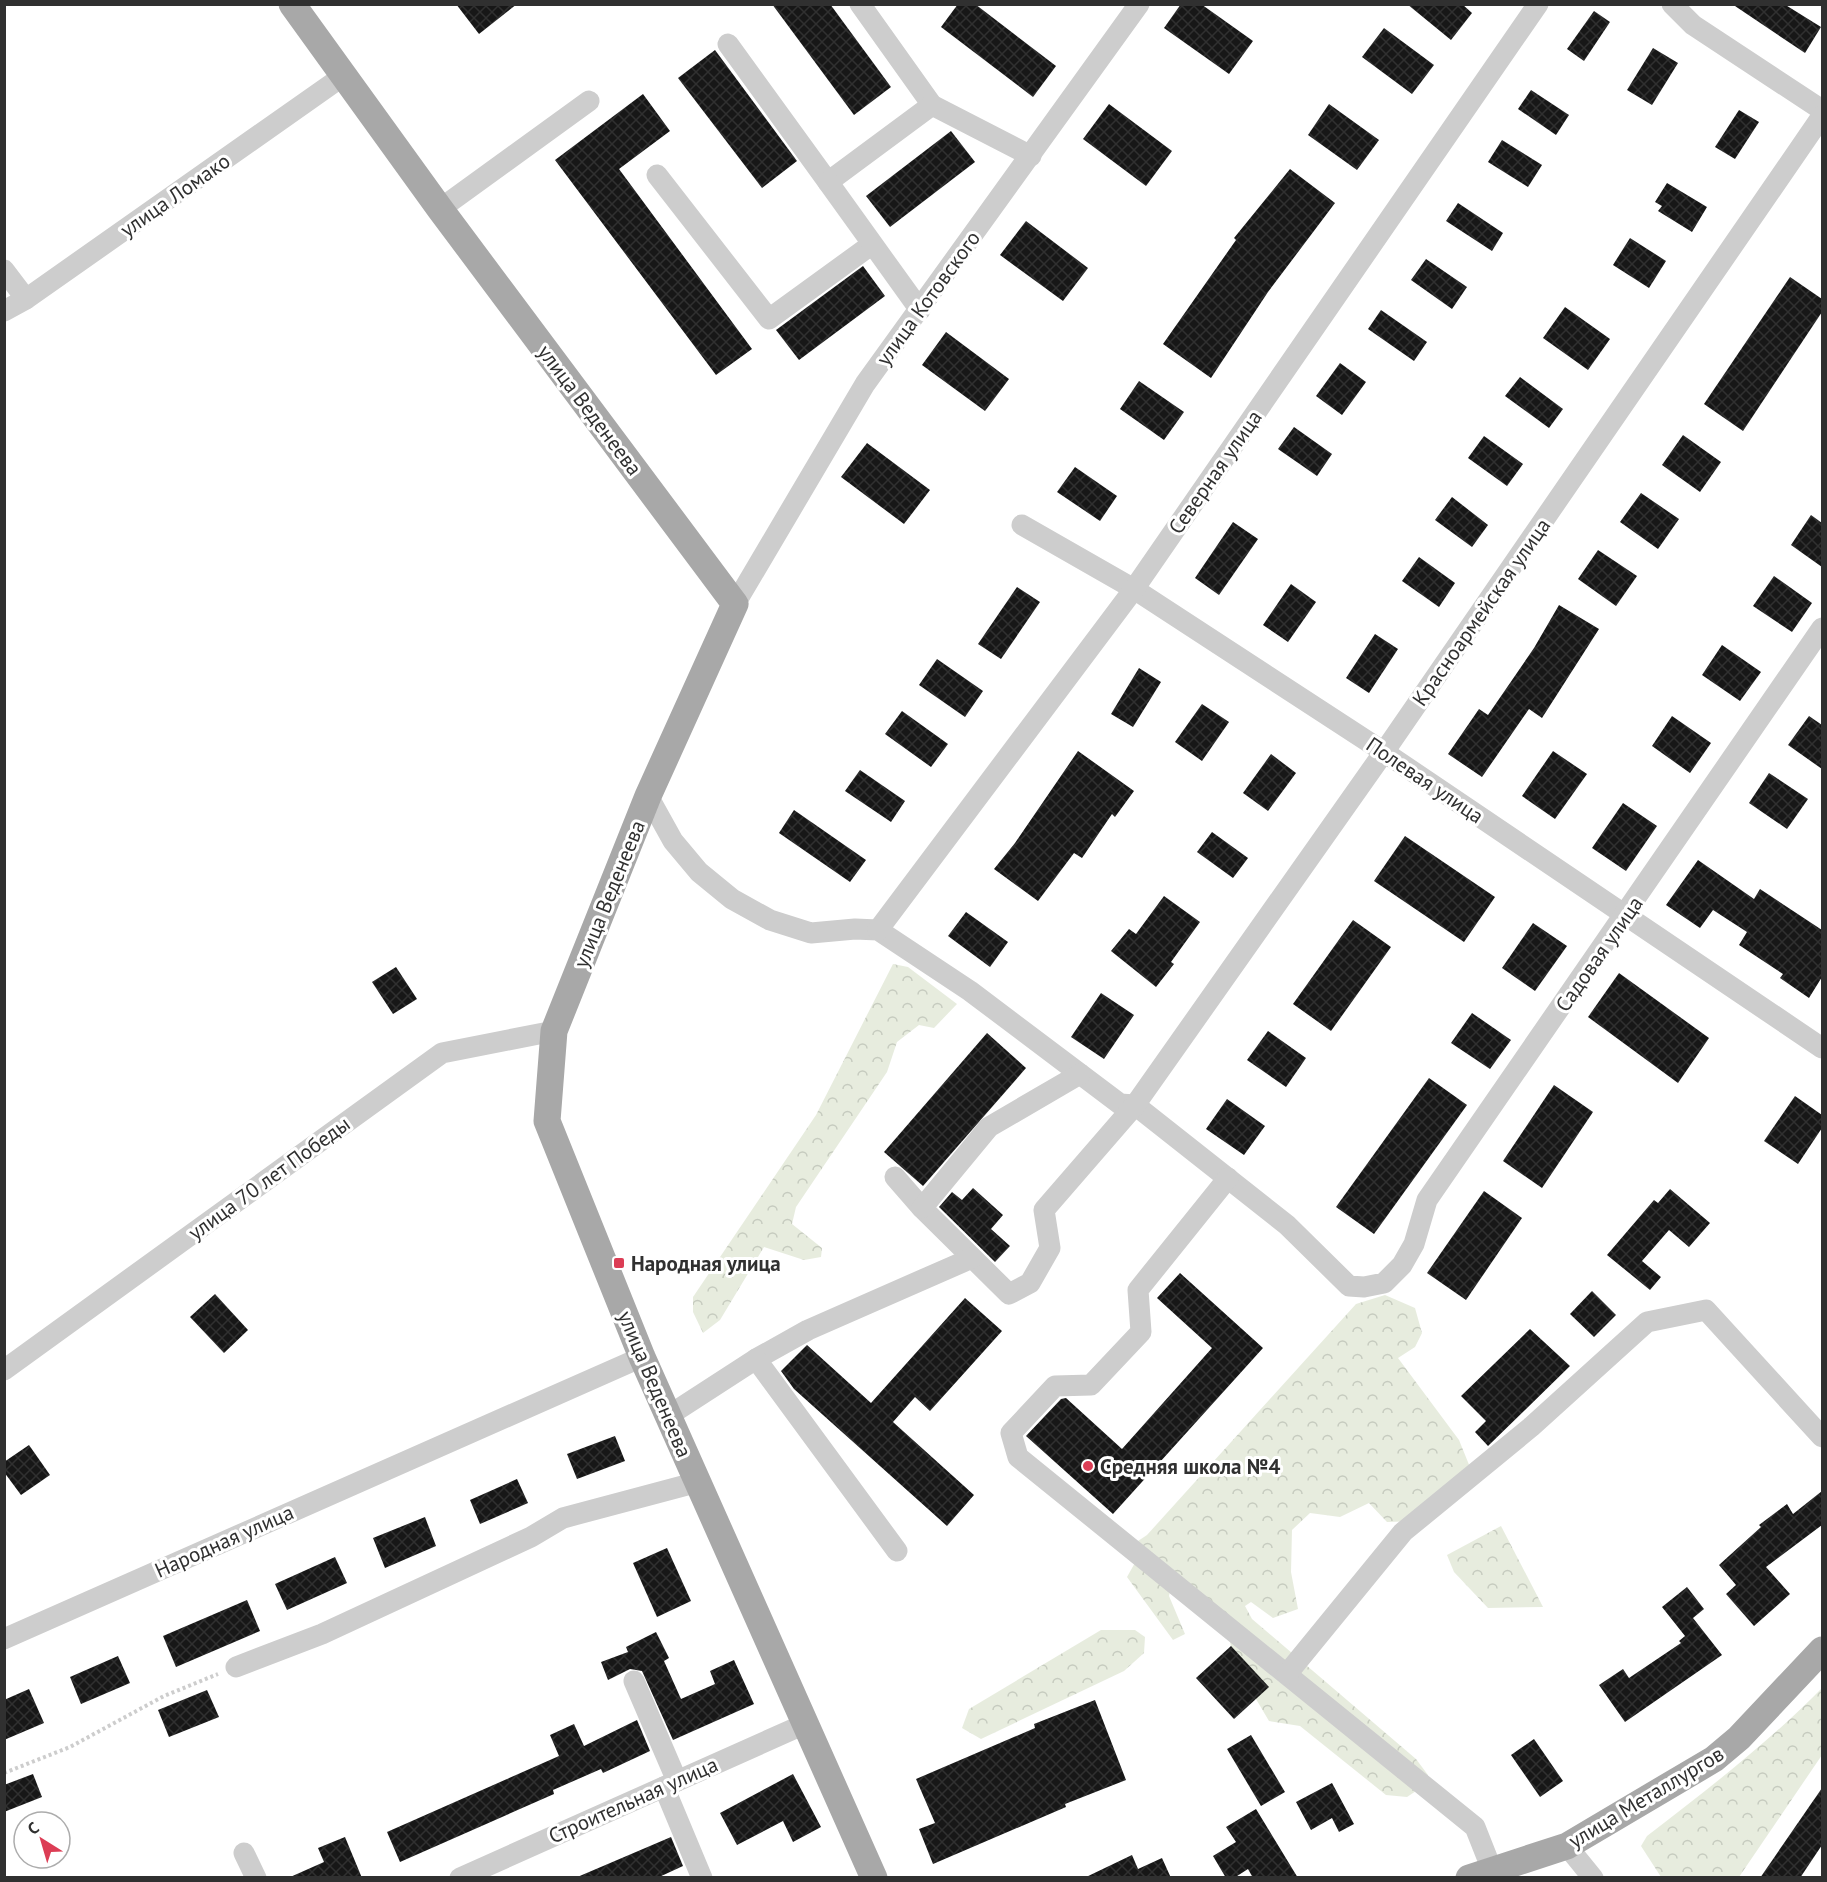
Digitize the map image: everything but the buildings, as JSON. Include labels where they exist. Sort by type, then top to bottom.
[{"type":"main road","name":"улица Веденеева","points":[[292,4],[440,209],[735,604],[648,796],[554,1031],[547,1121],[642,1357],[874,1878]]},
{"type":"main road","name":"улица Металлургов","points":[[1481,1874],[1567,1846],[1714,1760],[1747,1730],[1822,1650]]},
{"type":"street","points":[[860,4],[932,105],[1031,156]]},
{"type":"street","name":"улица Котовского","points":[[735,604],[865,384],[1139,4]]},
{"type":"street","name":"Северная улица","points":[[878,930],[1134,589],[1538,4]]},
{"type":"street","points":[[1672,4],[1693,25],[1822,110]]},
{"type":"street","points":[[728,44],[920,310]]},
{"type":"street","name":"улица Ломако","points":[[4,311],[26,299],[343,76]]},
{"type":"street","points":[[440,209],[589,101]]},
{"type":"street","points":[[828,182],[932,105]]},
{"type":"street","name":"Красноармейская улица","points":[[972,1258],[1009,1294],[1030,1283],[1050,1248],[1044,1210],[1135,1105],[1384,752],[1822,116]]},
{"type":"street","points":[[657,174],[769,319],[871,245]]},
{"type":"street","points":[[4,270],[26,299]]},
{"type":"street","name":"Полевая улица","points":[[1022,525],[1134,589],[1384,752],[1822,1048]]},
{"type":"street","name":"Садовая улица","points":[[1228,1178],[1298,1234],[1348,1286],[1364,1287],[1384,1283],[1402,1265],[1414,1244],[1427,1200],[1626,916],[1822,628]]},
{"type":"street","points":[[648,796],[673,841],[699,872],[732,899],[770,920],[811,933],[855,929],[878,930],[970,991],[1120,1104],[1135,1105],[1228,1178],[1138,1290],[1141,1332],[1091,1385],[1055,1386],[1011,1433],[1018,1456],[1475,1827],[1481,1874]]},
{"type":"street","name":"улица 70 лет Победы","points":[[4,1370],[441,1053],[554,1031]]},
{"type":"street","points":[[922,1208],[989,1127],[1080,1074]]},
{"type":"street","points":[[668,1416],[756,1359],[808,1330],[972,1258],[895,1177]]},
{"type":"street","points":[[1287,1674],[1403,1532],[1531,1427],[1647,1322],[1706,1310],[1822,1437]]},
{"type":"street","name":"Народная улица","points":[[4,1639],[642,1357]]},
{"type":"street","points":[[756,1359],[897,1551]]},
{"type":"street","points":[[236,1667],[322,1634],[531,1537],[563,1518],[698,1482]]},
{"type":"street","points":[[634,1682],[702,1878]]},
{"type":"street","name":"Строительная улица","points":[[460,1878],[807,1724]]},
{"type":"street","points":[[1567,1846],[1593,1878]]},
{"type":"street","points":[[244,1853],[256,1878]]},
{"type":"path","points":[[4,1773],[70,1747],[164,1696],[236,1667]]},
{"type":"green space","points":[[893,964],[908,967],[957,1004],[934,1028],[919,1025],[897,1042],[887,1072],[796,1207],[792,1224],[822,1248],[821,1257],[804,1260],[764,1247],[720,1320],[703,1333],[693,1312],[693,1297],[816,1115]]},
{"type":"green space","points":[[1385,1295],[1415,1308],[1422,1333],[1415,1347],[1398,1358],[1459,1440],[1474,1477],[1420,1521],[1387,1522],[1369,1503],[1340,1517],[1310,1513],[1292,1530],[1291,1572],[1298,1609],[1273,1618],[1251,1602],[1245,1606],[1252,1619],[1416,1759],[1428,1775],[1425,1785],[1407,1797],[1386,1795],[1300,1726],[1269,1721],[1234,1662],[1224,1611],[1171,1586],[1169,1596],[1185,1634],[1173,1640],[1127,1577],[1136,1561],[1135,1543],[1147,1535],[1356,1304]]},
{"type":"green space","points":[[1501,1526],[1543,1607],[1488,1608],[1454,1572],[1447,1555]]},
{"type":"green space","points":[[1101,1630],[1135,1630],[1145,1637],[1144,1653],[1124,1671],[981,1739],[962,1728],[969,1709]]},
{"type":"green space","points":[[1822,1688],[1822,1755],[1739,1877],[1661,1877],[1641,1846],[1647,1836],[1759,1746]]},
{"type":"place","name":"Народная улица","points":[[619,1263]]},
{"type":"place","name":"Средняя школа №4","points":[[1088,1466]]}]
